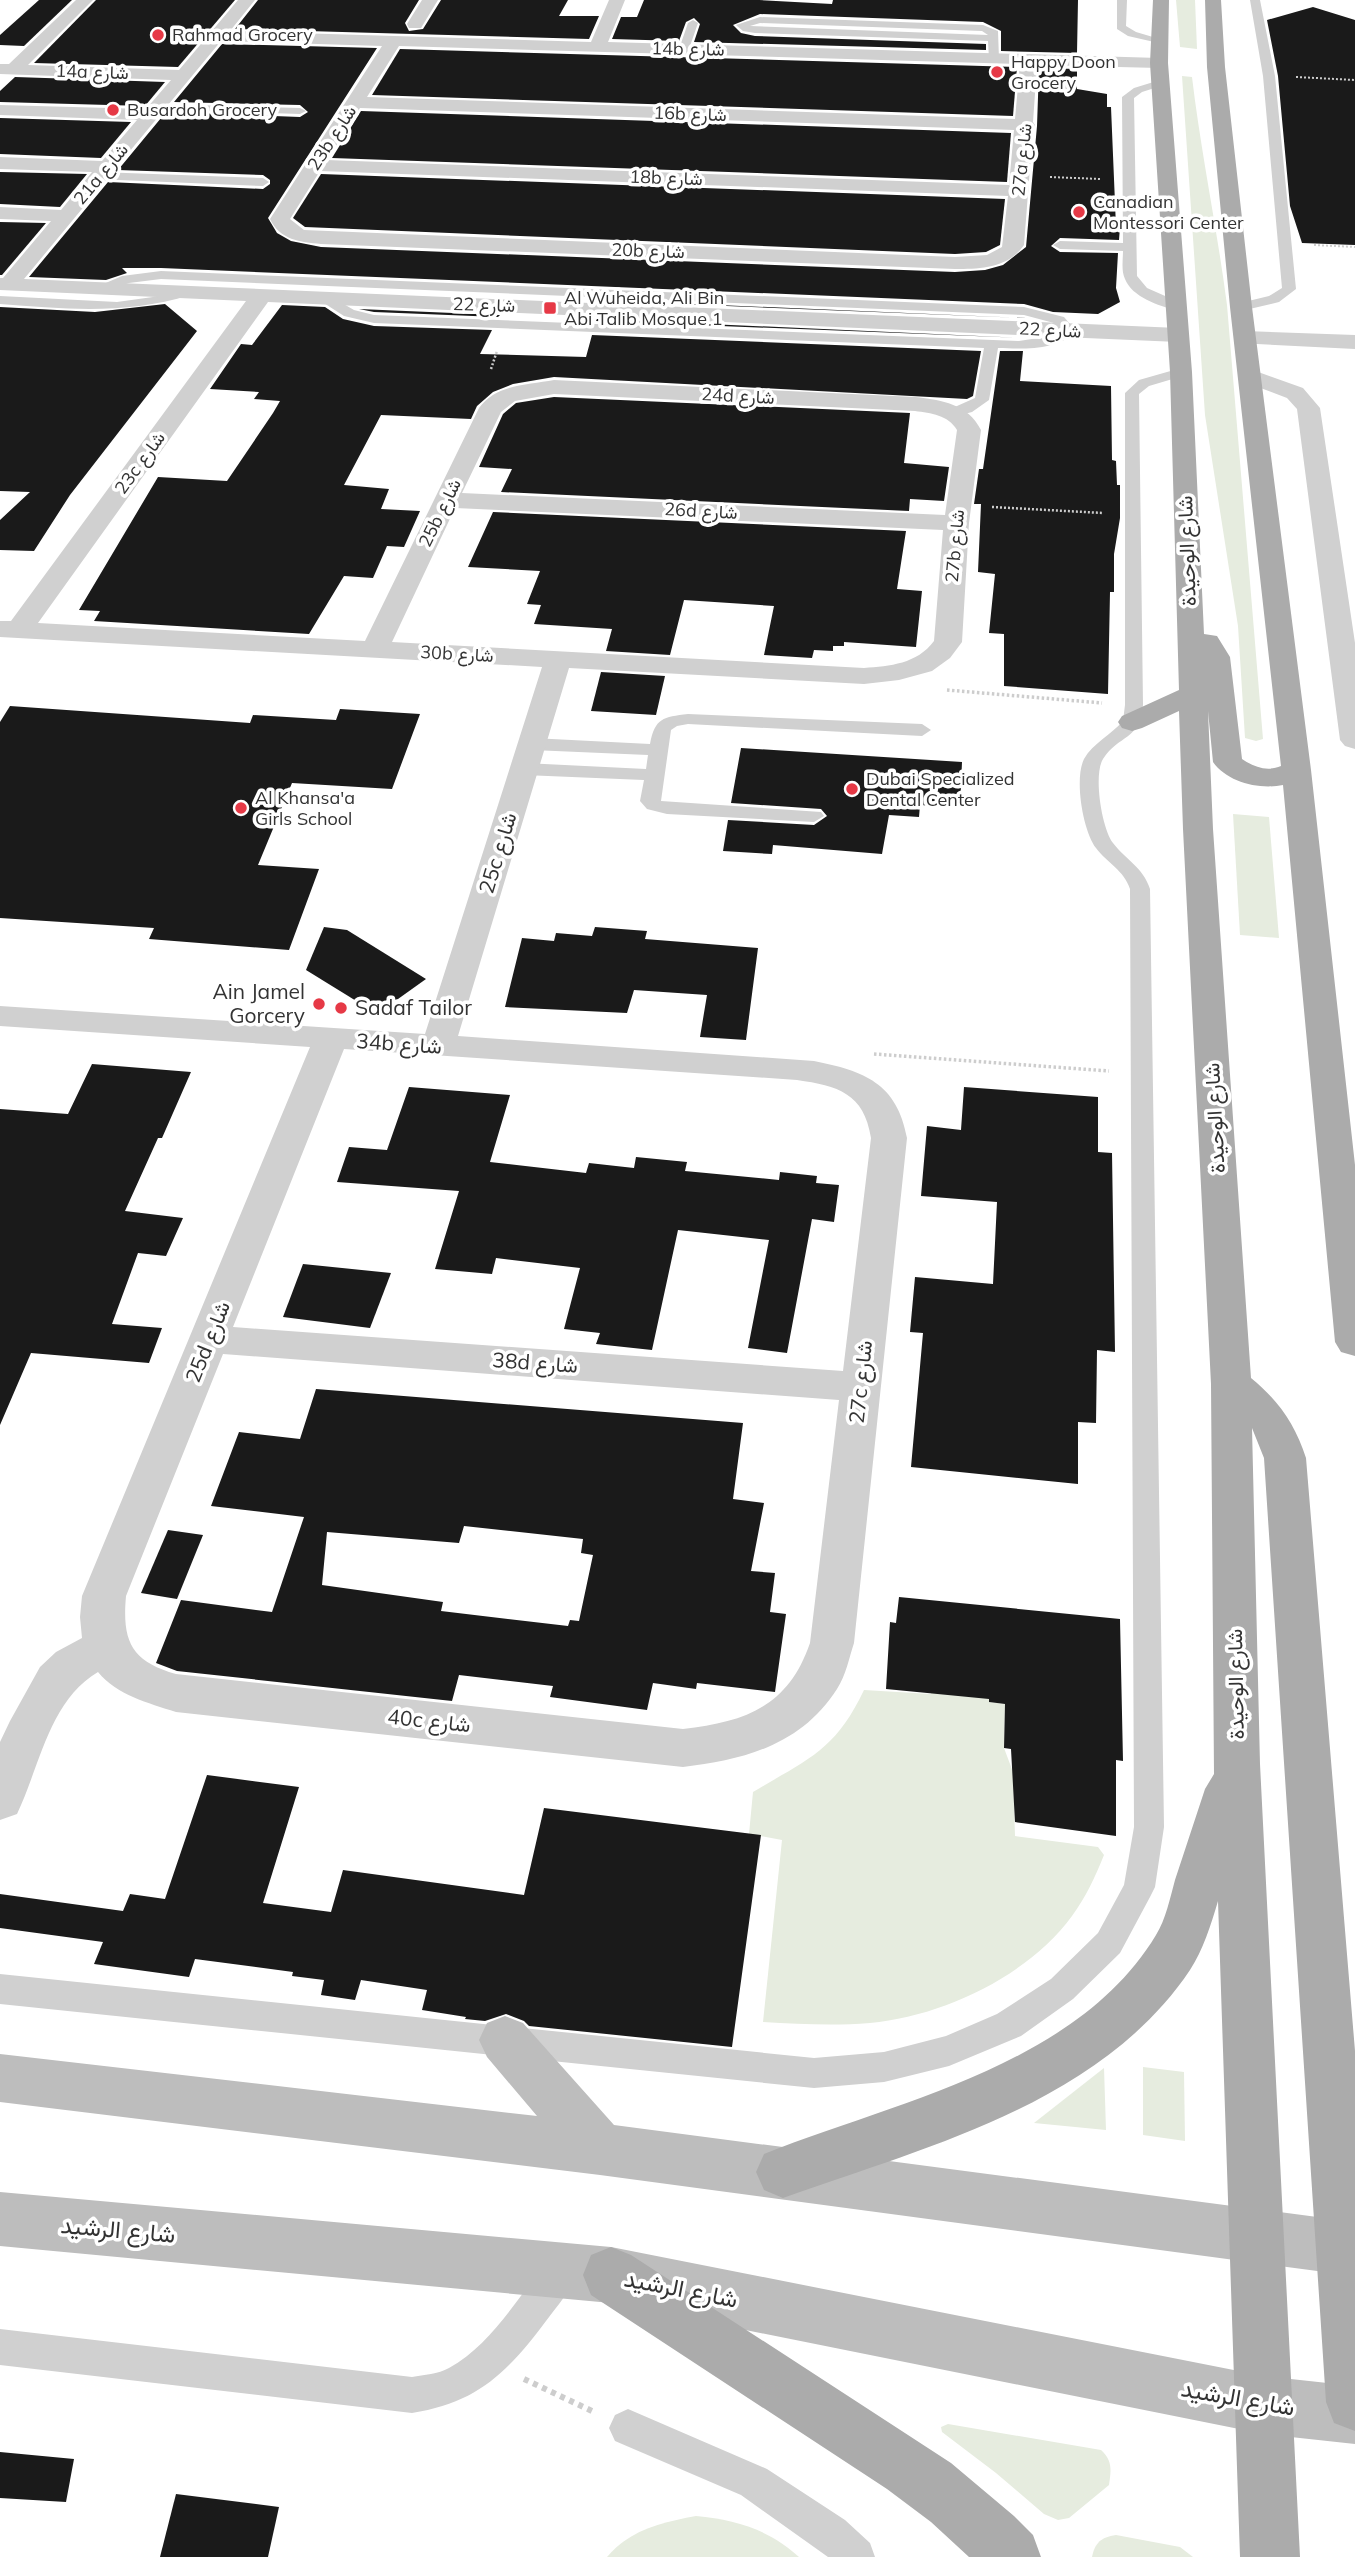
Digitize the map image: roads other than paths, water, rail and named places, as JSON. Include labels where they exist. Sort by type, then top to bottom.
[{"type":"main road","name":"شارع الوحيدة","points":[[1161,0],[1159,42],[1165,70],[1181,372],[1198,829],[1231,1384],[1237,1764],[1259,2236],[1264,2405]]},
{"type":"main road","points":[[1213,0],[1241,307],[1347,1199],[1355,1342]]},
{"type":"main road","points":[[1198,68],[1202,101],[1221,109]]},
{"type":"main road","points":[[1190,632],[1205,640],[1216,657],[1228,762],[1238,770],[1270,778],[1287,776],[1296,770]]},
{"type":"main road","points":[[1133,713],[1193,694]]},
{"type":"main road","points":[[1231,1384],[1258,1405],[1277,1430],[1285,1458],[1350,2248],[1355,2402]]},
{"type":"main road","points":[[783,2172],[987,2098],[1039,2071],[1102,2032],[1133,2003],[1174,1952],[1189,1914],[1237,1764]]},
{"type":"main road","points":[[505,2040],[600,2148]]},
{"type":"main road","points":[[0,2078],[600,2148],[1350,2248]]},
{"type":"main road","name":"شارع الرشيد","points":[[0,2219],[587,2273],[1264,2405],[1355,2415]]},
{"type":"main road","points":[[587,2273],[790,2390],[935,2488],[998,2541],[1012,2557]]},
{"type":"main road","points":[[1264,2405],[1270,2557]]},
{"type":"street","points":[[7,69],[85,0]]},
{"type":"street","name":"21a شارع","points":[[3,290],[247,0]]},
{"type":"street","points":[[415,24],[430,0]]},
{"type":"street","points":[[597,47],[617,0]]},
{"type":"street","name":"14b شارع","points":[[217,36],[1029,60],[1165,70]]},
{"type":"street","name":"23b شارع","points":[[292,232],[285,228],[280,219],[394,41]]},
{"type":"street","name":"27a شارع","points":[[1003,256],[1014,245],[1026,125],[1029,60]]},
{"type":"street","name":"14a شارع","points":[[7,69],[184,75]]},
{"type":"street","name":"16b شارع","points":[[355,102],[1026,125]]},
{"type":"street","points":[[0,110],[154,111]]},
{"type":"street","points":[[0,163],[103,172]]},
{"type":"street","name":"18b شارع","points":[[314,165],[1020,184]]},
{"type":"street","points":[[0,213],[66,216]]},
{"type":"street","name":"20b شارع","points":[[292,232],[332,239],[955,263],[984,261],[1003,256]]},
{"type":"street","name":"شارع 22","points":[[3,290],[101,288],[1178,335]]},
{"type":"street","name":"23c شارع","points":[[9,629],[261,296]]},
{"type":"street","points":[[1245,338],[1355,342]]},
{"type":"street","points":[[1250,376],[1295,393],[1308,408],[1355,740]]},
{"type":"street","name":"24d شارع","points":[[522,391],[554,387],[915,404],[953,413]]},
{"type":"street","name":"25b شارع","points":[[374,650],[491,408],[497,401],[522,391]]},
{"type":"street","name":"27b شارع","points":[[914,668],[936,657],[948,642],[957,514],[969,430],[967,424],[953,413]]},
{"type":"street","name":"26d شارع","points":[[446,500],[957,514]]},
{"type":"street","name":"30b شارع","points":[[9,629],[864,676],[914,668]]},
{"type":"street","name":"25c شارع","points":[[438,1046],[558,660]]},
{"type":"street","name":"34b شارع","points":[[0,1016],[797,1069]]},
{"type":"street","name":"25d شارع","points":[[105,1647],[100,1621],[104,1596],[331,1039]]},
{"type":"street","name":"27c شارع","points":[[766,1728],[799,1705],[821,1676],[832,1643],[889,1138],[888,1118],[876,1099],[855,1084],[828,1073],[797,1069]]},
{"type":"street","name":"38d شارع","points":[[209,1339],[861,1387]]},
{"type":"street","points":[[0,1800],[55,1681],[74,1663],[105,1647]]},
{"type":"street","name":"40c شارع","points":[[105,1647],[121,1668],[145,1685],[176,1693],[683,1748],[726,1743],[766,1728]]},
{"type":"lane","points":[[1122,0],[1121,27],[1132,34],[1159,42]]},
{"type":"lane","points":[[1241,307],[1274,299],[1289,289],[1269,76],[1255,0]]},
{"type":"lane","points":[[993,38],[755,30],[741,24],[760,20],[976,27],[993,31],[994,59]]},
{"type":"lane","points":[[684,49],[693,23]]},
{"type":"lane","points":[[1165,70],[1128,97],[1129,247],[1132,283],[1176,306]]},
{"type":"lane","points":[[154,111],[299,111]]},
{"type":"lane","points":[[103,172],[263,182]]},
{"type":"lane","points":[[1060,245],[1129,247]]},
{"type":"lane","points":[[101,288],[127,279],[161,275],[997,310],[1049,315],[1059,320],[1069,331],[1044,343],[992,343],[374,319],[349,313],[323,298]]},
{"type":"lane","points":[[3,290],[128,306],[151,303],[185,292]]},
{"type":"lane","points":[[953,413],[967,410],[982,400],[992,343]]},
{"type":"lane","points":[[0,1989],[814,2073],[884,2067],[949,2051],[1009,2025],[1062,1989],[1109,1943],[1139,1887],[1149,1827],[1140,889],[1132,870],[1111,852],[1098,836],[1089,774],[1092,761],[1133,713],[1135,515],[1132,393],[1144,383],[1181,372]]},
{"type":"lane","points":[[814,817],[660,808],[650,801],[662,728],[680,719],[922,730]]},
{"type":"lane","points":[[528,756],[659,750]]},
{"type":"lane","points":[[528,756],[655,775]]},
{"type":"lane","points":[[0,2347],[412,2395],[438,2391],[463,2381],[587,2273]]},
{"type":"lane","points":[[628,2428],[754,2482],[831,2535],[856,2557]]},
{"type":"place","name":"Rahmad Grocery","points":[[158,35]]},
{"type":"place","name":"Happy Doon Grocery","points":[[997,72]]},
{"type":"place","name":"Busardoh Grocery","points":[[113,110]]},
{"type":"place","name":"Canadian Montessori Center","points":[[1079,212]]},
{"type":"place","name":"Al Wuheida, Ali Bin Abi Talib Mosque 1","points":[[550,308]]},
{"type":"place","name":"Dubai Specialized Dental Center","points":[[852,789]]},
{"type":"place","name":"Al Khansa'a Girls School","points":[[241,808]]},
{"type":"place","name":"Ain Jamel Gorcery","points":[[319,1004]]},
{"type":"place","name":"Sadaf Tailor","points":[[341,1008]]}]
